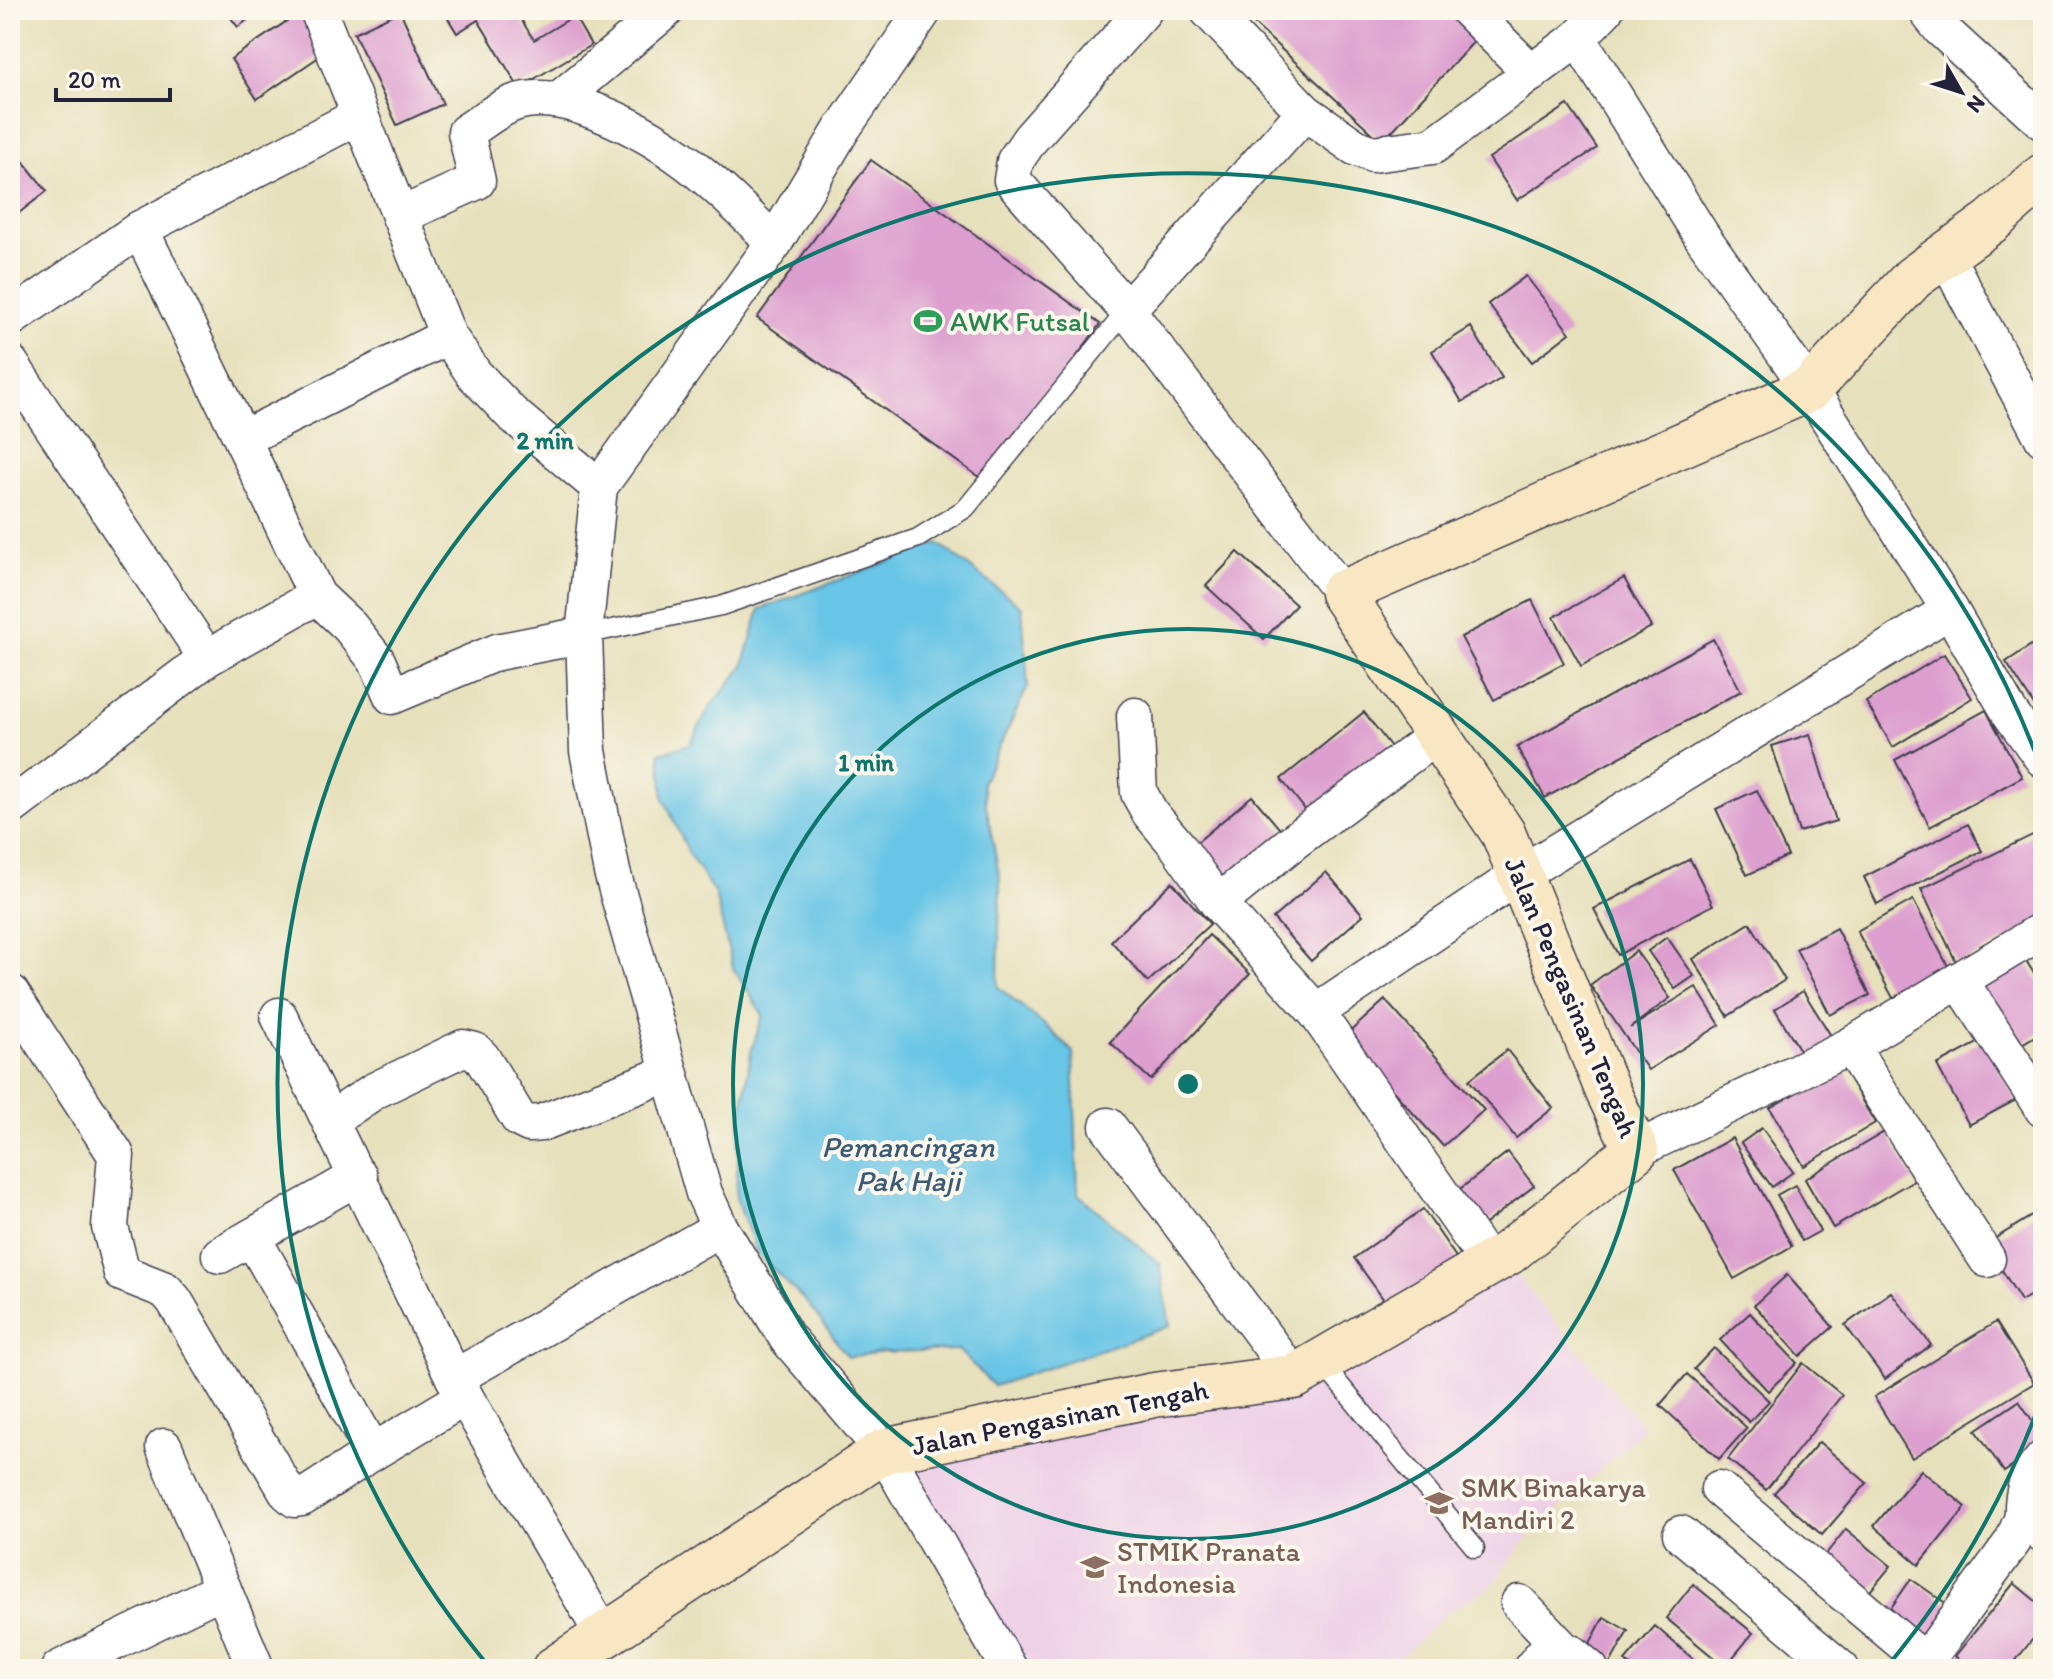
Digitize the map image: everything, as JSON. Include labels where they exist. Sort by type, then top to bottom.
[{"type":"street","points":[[318,10],[448,336],[474,374],[511,413],[599,487]]},
{"type":"street","points":[[560,99],[666,10]]},
{"type":"street","points":[[924,10],[842,129],[774,243],[599,487],[584,635],[588,751],[612,872],[704,1193],[720,1228],[787,1338],[884,1451],[1009,1669]]},
{"type":"street","points":[[1144,10],[1030,139],[1015,161],[1012,180],[1127,310],[1342,593],[1810,389],[1913,278],[1992,221],[2043,176]]},
{"type":"street","points":[[1208,10],[1305,112],[1355,147],[1372,154],[1433,146],[1578,38],[1605,10]]},
{"type":"street","points":[[1468,10],[1532,73]]},
{"type":"street","points":[[1926,10],[1941,29],[2043,122]]},
{"type":"street","points":[[1578,38],[1701,235],[1810,389],[1950,610],[2010,713],[2043,759]]},
{"type":"street","points":[[400,216],[477,181],[466,132],[514,102],[560,99],[620,119],[675,152],[726,193],[774,243]]},
{"type":"street","points":[[1127,310],[1305,112]]},
{"type":"street","points":[[10,319],[140,229],[359,116]]},
{"type":"street","points":[[140,229],[317,596],[350,627],[377,661],[392,696],[497,652],[584,635]]},
{"type":"street","points":[[1945,255],[2043,438]]},
{"type":"street","points":[[242,439],[448,336]]},
{"type":"street","points":[[10,363],[207,658]]},
{"type":"street","name":"Jalan Pengasinan Tengah","points":[[554,1669],[884,1451],[1154,1395],[1307,1370],[1508,1253],[1636,1150],[1608,1092],[1503,833],[1342,593]]},
{"type":"street","points":[[10,808],[207,658],[317,596]]},
{"type":"street","points":[[1316,1012],[1519,875],[1950,610]]},
{"type":"street","points":[[1135,716],[1139,793],[1150,813],[1218,903],[1316,1012],[1488,1262]]},
{"type":"street","points":[[1218,903],[1293,842],[1437,735]]},
{"type":"street","points":[[1636,1150],[1850,1046],[2043,930]]},
{"type":"street","points":[[1960,981],[2043,1109]]},
{"type":"street","points":[[10,992],[116,1155],[110,1227],[122,1273],[165,1290],[174,1300],[288,1493],[295,1499],[302,1498],[373,1452],[459,1388],[720,1228]]},
{"type":"street","points":[[279,1016],[459,1388],[604,1636]]},
{"type":"street","points":[[1850,1046],[1987,1259]]},
{"type":"street","points":[[331,1120],[374,1091],[463,1048],[475,1051],[482,1058],[519,1119],[529,1124],[541,1123],[669,1073]]},
{"type":"street","points":[[1108,1126],[1307,1370]]},
{"type":"street","points":[[220,1255],[359,1176]]},
{"type":"street","points":[[252,1237],[373,1452]]},
{"type":"street","points":[[164,1447],[256,1669]]},
{"type":"street","points":[[1719,1489],[1926,1667],[2013,1541],[2033,1525],[2022,1496],[2030,1475],[2043,1459]]},
{"type":"street","points":[[1681,1534],[1841,1669]]},
{"type":"street","points":[[59,1669],[223,1589]]},
{"type":"street","points":[[1519,1603],[1576,1659]]},
{"type":"street","points":[[1531,1669],[1544,1653],[1554,1648],[1576,1659]]},
{"type":"lane","points":[[584,635],[721,606],[918,538],[937,528],[966,508],[1127,310]]},
{"type":"lane","points":[[1307,1370],[1475,1548]]},
{"type":"shaded area","points":[[1507,1265],[1644,1428],[1525,1541],[1492,1586],[1447,1613],[1388,1669],[1020,1669],[899,1460],[1275,1391]]},
{"type":"water","name":"Pemancingan Pak Haji","points":[[938,543],[1022,607],[1028,686],[982,783],[1000,880],[998,987],[1073,1052],[1078,1194],[1160,1264],[1170,1326],[994,1386],[958,1350],[883,1352],[848,1357],[808,1304],[757,1253],[736,1198],[739,1133],[751,1052],[763,1015],[733,968],[715,894],[689,854],[664,799],[660,753],[690,744],[709,709],[743,667],[760,609]]},
{"type":"building","points":[[225,10],[260,10],[238,27]]},
{"type":"building","points":[[443,10],[515,10],[534,40],[574,16],[591,45],[519,88],[478,20],[457,33]]},
{"type":"building","points":[[1239,10],[1446,10],[1477,38],[1382,142]]},
{"type":"building","points":[[1476,10],[1511,10],[1496,28]]},
{"type":"building","points":[[302,11],[329,50],[257,99],[231,59]]},
{"type":"building","points":[[400,11],[443,104],[397,125],[354,33]]},
{"type":"building","points":[[1568,105],[1597,148],[1517,200],[1489,158]]},
{"type":"building","points":[[10,145],[47,191],[10,220]]},
{"type":"building","name":"AWK Futsal","points":[[871,160],[1100,324],[986,482],[757,318]]},
{"type":"building","points":[[1526,276],[1570,333],[1532,362],[1488,304]]},
{"type":"building","points":[[1471,327],[1502,378],[1462,402],[1432,351]]},
{"type":"building","points":[[1238,552],[1296,605],[1264,639],[1206,586]]},
{"type":"building","points":[[1624,578],[1651,627],[1581,666],[1554,617]]},
{"type":"building","points":[[1532,600],[1564,663],[1494,700],[1461,637]]},
{"type":"building","points":[[2043,637],[2043,715],[2041,716],[2006,662]]},
{"type":"building","points":[[1713,639],[1741,691],[1545,798],[1517,747]]},
{"type":"building","points":[[1944,654],[1972,698],[1893,747],[1866,702]]},
{"type":"building","points":[[1986,710],[2022,777],[1930,827],[1895,760]]},
{"type":"building","points":[[1364,712],[1398,756],[1315,822],[1281,779]]},
{"type":"building","points":[[1810,734],[1836,821],[1799,832],[1772,746]]},
{"type":"building","points":[[1757,790],[1788,856],[1747,875],[1716,809]]},
{"type":"building","points":[[1252,796],[1289,840],[1226,894],[1189,849]]},
{"type":"building","points":[[1968,824],[1982,851],[1877,904],[1864,877]]},
{"type":"building","points":[[2043,830],[2043,922],[1957,964],[1921,889]]},
{"type":"building","points":[[1690,859],[1713,905],[1618,955],[1594,909]]},
{"type":"building","points":[[1326,872],[1363,915],[1311,961],[1273,918]]},
{"type":"building","points":[[1172,882],[1210,924],[1148,982],[1111,941]]},
{"type":"building","points":[[1913,900],[1949,968],[1893,998],[1857,931]]},
{"type":"building","points":[[1750,923],[1785,980],[1728,1016],[1693,959]]},
{"type":"building","points":[[1836,928],[1870,995],[1830,1015],[1796,949]]},
{"type":"building","points":[[1209,935],[1250,974],[1151,1080],[1110,1042]]},
{"type":"building","points":[[1667,937],[1694,976],[1675,989],[1648,951]]},
{"type":"building","points":[[1636,951],[1670,998],[1630,1028],[1696,987],[1720,1025],[1648,1070],[1590,985]]},
{"type":"building","points":[[2020,951],[2043,988],[2043,1031],[2007,1053],[1966,984]]},
{"type":"building","points":[[1803,991],[1838,1047],[1809,1065],[1775,1009]]},
{"type":"building","points":[[1385,1000],[1484,1110],[1443,1146],[1344,1037]]},
{"type":"building","points":[[1983,1040],[2016,1100],[1969,1125],[1937,1065]]},
{"type":"building","points":[[1507,1050],[1553,1108],[1516,1138],[1469,1080]]},
{"type":"building","points":[[1842,1066],[1875,1123],[1804,1166],[1770,1108]]},
{"type":"building","points":[[1762,1128],[1793,1172],[1772,1187],[1741,1143]]},
{"type":"building","points":[[1886,1131],[1914,1180],[1833,1228],[1805,1179]]},
{"type":"building","points":[[1732,1138],[1792,1246],[1734,1279],[1674,1170]]},
{"type":"building","points":[[1508,1152],[1534,1186],[1477,1230],[1451,1196]]},
{"type":"building","points":[[1795,1185],[1820,1231],[1802,1241],[1777,1195]]},
{"type":"building","points":[[1423,1209],[1462,1266],[1394,1314],[1354,1258]]},
{"type":"building","points":[[2043,1209],[2043,1288],[2021,1301],[1986,1244]]},
{"type":"building","points":[[1787,1275],[1833,1327],[1800,1356],[1754,1305]]},
{"type":"building","points":[[1891,1292],[1931,1345],[1885,1379],[1845,1325]]},
{"type":"building","points":[[1750,1313],[1797,1363],[1768,1391],[1720,1340]]},
{"type":"building","points":[[1996,1322],[2034,1383],[1912,1458],[1874,1397]]},
{"type":"building","points":[[1714,1348],[1769,1401],[1749,1422],[1694,1369]]},
{"type":"building","points":[[1803,1363],[1842,1395],[1766,1490],[1728,1459]]},
{"type":"building","points":[[1687,1374],[1747,1428],[1719,1459],[1660,1405]]},
{"type":"building","points":[[2019,1401],[2043,1436],[2043,1446],[2004,1472],[1976,1430]]},
{"type":"building","points":[[1819,1442],[1867,1483],[1822,1535],[1774,1493]]},
{"type":"building","points":[[1921,1470],[1966,1507],[1919,1565],[1874,1526]]},
{"type":"building","points":[[1846,1529],[1891,1566],[1866,1596],[1822,1559]]},
{"type":"building","points":[[1911,1579],[1957,1611],[1932,1647],[1886,1615]]},
{"type":"building","points":[[2014,1583],[2043,1607],[2043,1626],[2009,1669],[1971,1669],[1955,1656]]},
{"type":"building","points":[[1693,1584],[1753,1633],[1725,1667],[1666,1618]]},
{"type":"building","points":[[1604,1617],[1628,1631],[1607,1669],[1583,1656]]},
{"type":"building","points":[[1655,1626],[1701,1666],[1699,1669],[1634,1669],[1625,1661]]},
{"type":"place","name":"AWK Futsal","points":[[928,321]]},
{"type":"place","name":"SMK Binakarya Mandiri 2","points":[[1439,1503]]},
{"type":"place","name":"STMIK Pranata Indonesia","points":[[1095,1567]]}]
